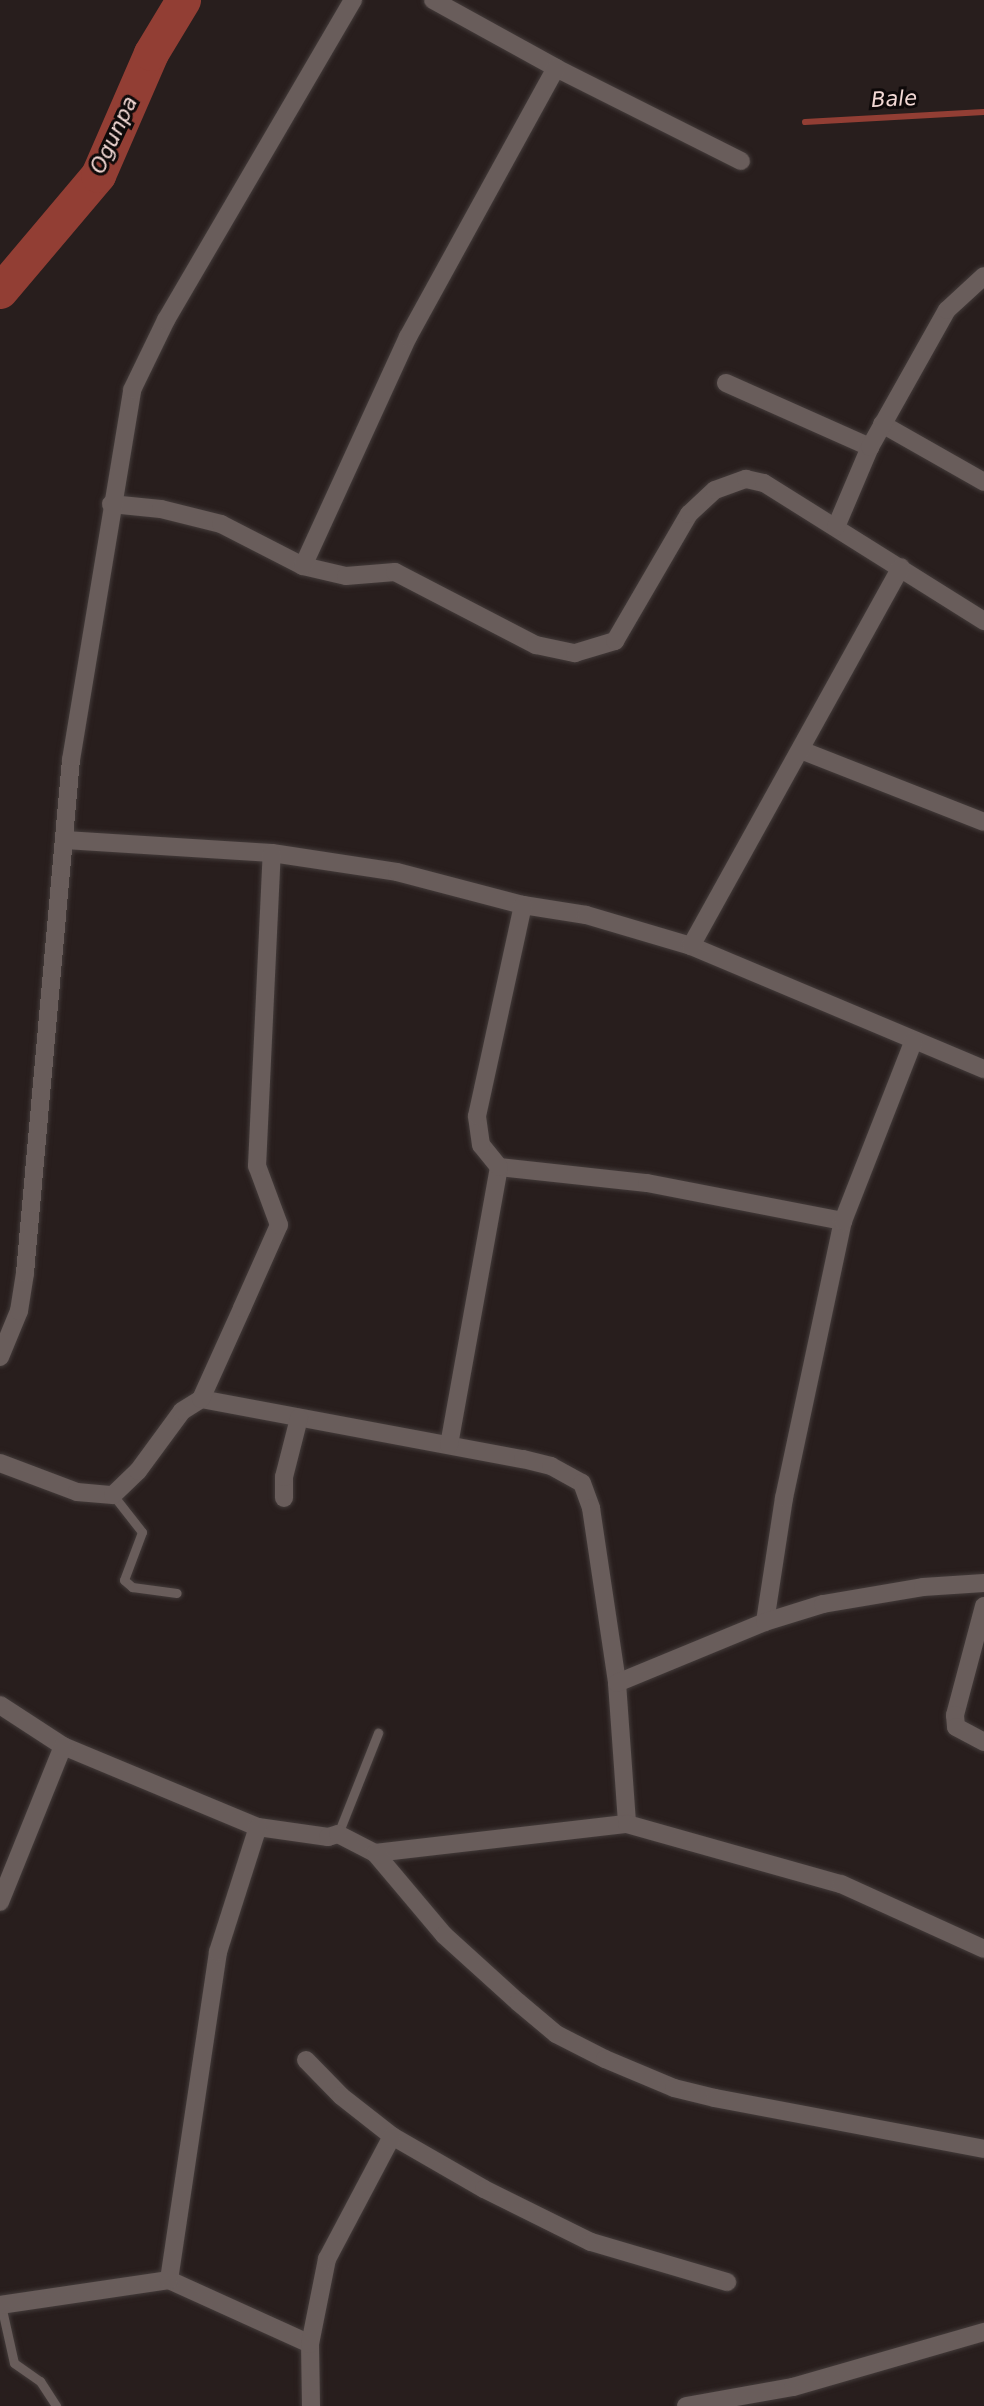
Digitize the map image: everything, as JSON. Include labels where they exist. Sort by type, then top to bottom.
[{"type":"street","points":[[0,1357],[19,1311],[71,760],[111,504],[132,390],[142,365],[353,0]]},
{"type":"street","points":[[433,0],[556,68],[741,161]]},
{"type":"street","points":[[303,566],[408,337],[556,68]]},
{"type":"street","points":[[836,527],[870,447],[947,310],[984,276]]},
{"type":"street","points":[[726,383],[870,447]]},
{"type":"street","points":[[882,424],[984,482]]},
{"type":"street","points":[[111,504],[161,509],[221,524],[303,566],[346,576],[395,572],[536,645],[575,653],[605,646],[620,635],[678,528],[715,490],[747,479],[764,483],[984,621]]},
{"type":"street","points":[[691,946],[803,751],[901,567]]},
{"type":"street","points":[[803,751],[984,822]]},
{"type":"street","points":[[65,840],[272,853],[397,873],[523,905],[586,915],[691,946],[984,1069]]},
{"type":"street","points":[[0,1463],[77,1492],[113,1495],[138,1471],[160,1434],[182,1410],[201,1399],[279,1225],[257,1166],[272,853]]},
{"type":"street","points":[[523,905],[477,1116],[481,1145],[499,1167],[647,1184],[843,1220]]},
{"type":"street","points":[[765,1622],[784,1498],[843,1220],[914,1040]]},
{"type":"street","points":[[449,1445],[499,1167]]},
{"type":"street","points":[[201,1399],[551,1466],[582,1483],[591,1508],[617,1683],[627,1824]]},
{"type":"street","points":[[284,1498],[284,1477],[299,1418]]},
{"type":"street","points":[[617,1683],[765,1622],[836,1602],[923,1587],[984,1583]]},
{"type":"street","points":[[984,1606],[955,1715],[956,1727],[984,1742]]},
{"type":"street","points":[[0,1705],[64,1746],[258,1827],[328,1837],[338,1834],[375,1853],[444,1935],[517,2002],[556,2034],[605,2059],[674,2088],[715,2098],[984,2149]]},
{"type":"street","points":[[0,1902],[64,1746]]},
{"type":"street","points":[[375,1853],[627,1824],[841,1884],[984,1949]]},
{"type":"street","points":[[169,2280],[218,1952],[258,1827]]},
{"type":"street","points":[[306,2060],[341,2096],[392,2136],[484,2189],[591,2242],[727,2282]]},
{"type":"street","points":[[311,2406],[310,2344],[316,2297],[327,2259],[392,2136]]},
{"type":"street","points":[[1,2305],[169,2280],[310,2344]]},
{"type":"street","points":[[686,2406],[793,2387],[984,2332]]},
{"type":"lane","points":[[113,1495],[142,1532],[124,1580],[132,1587],[177,1592]]},
{"type":"lane","points":[[338,1834],[377,1733]]},
{"type":"lane","points":[[1,2305],[14,2363],[40,2381],[56,2406]]},
{"type":"waterway","name":"Ogunpa","points":[[0,291],[98,175],[151,53],[183,0]]},
{"type":"waterway","name":"Bale","points":[[805,122],[984,112]]}]
